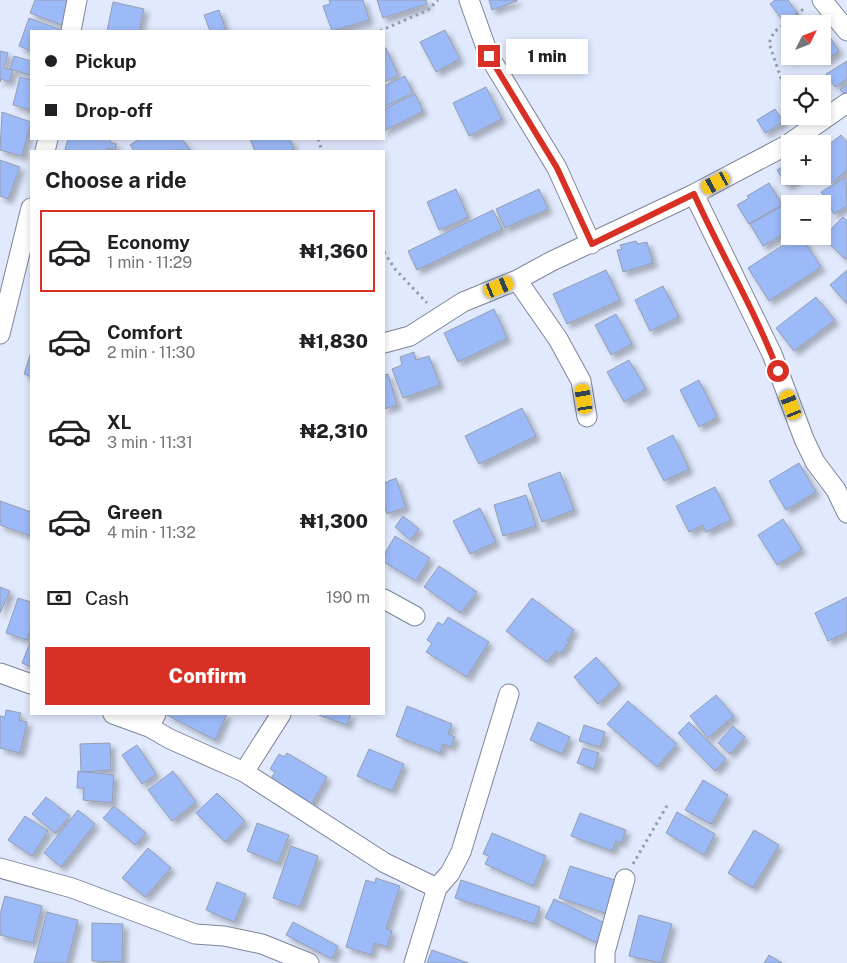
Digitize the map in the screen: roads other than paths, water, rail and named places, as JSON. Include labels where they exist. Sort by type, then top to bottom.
[{"type":"street","points":[[71,30],[77,0]]},
{"type":"street","points":[[469,0],[489,56],[557,168],[592,244]]},
{"type":"street","points":[[815,3],[847,31]]},
{"type":"street","points":[[385,343],[410,336],[463,302],[517,280],[552,261],[592,244],[694,194],[787,145],[847,102]]},
{"type":"street","points":[[694,194],[772,354],[804,439],[816,462],[842,484],[847,513]]},
{"type":"street","points":[[0,334],[30,212]]},
{"type":"street","points":[[517,280],[558,339],[581,381],[587,416]]},
{"type":"street","points":[[385,600],[415,616]]},
{"type":"street","points":[[0,673],[30,684]]},
{"type":"street","points":[[414,963],[437,888],[450,873],[460,852],[509,694]]},
{"type":"street","points":[[120,715],[152,720],[170,739],[244,772],[385,863],[437,888]]},
{"type":"street","points":[[244,772],[280,715]]},
{"type":"street","points":[[0,868],[72,888],[195,934],[224,936],[262,944],[310,963]]},
{"type":"street","points":[[605,963],[605,952],[625,879]]}]
